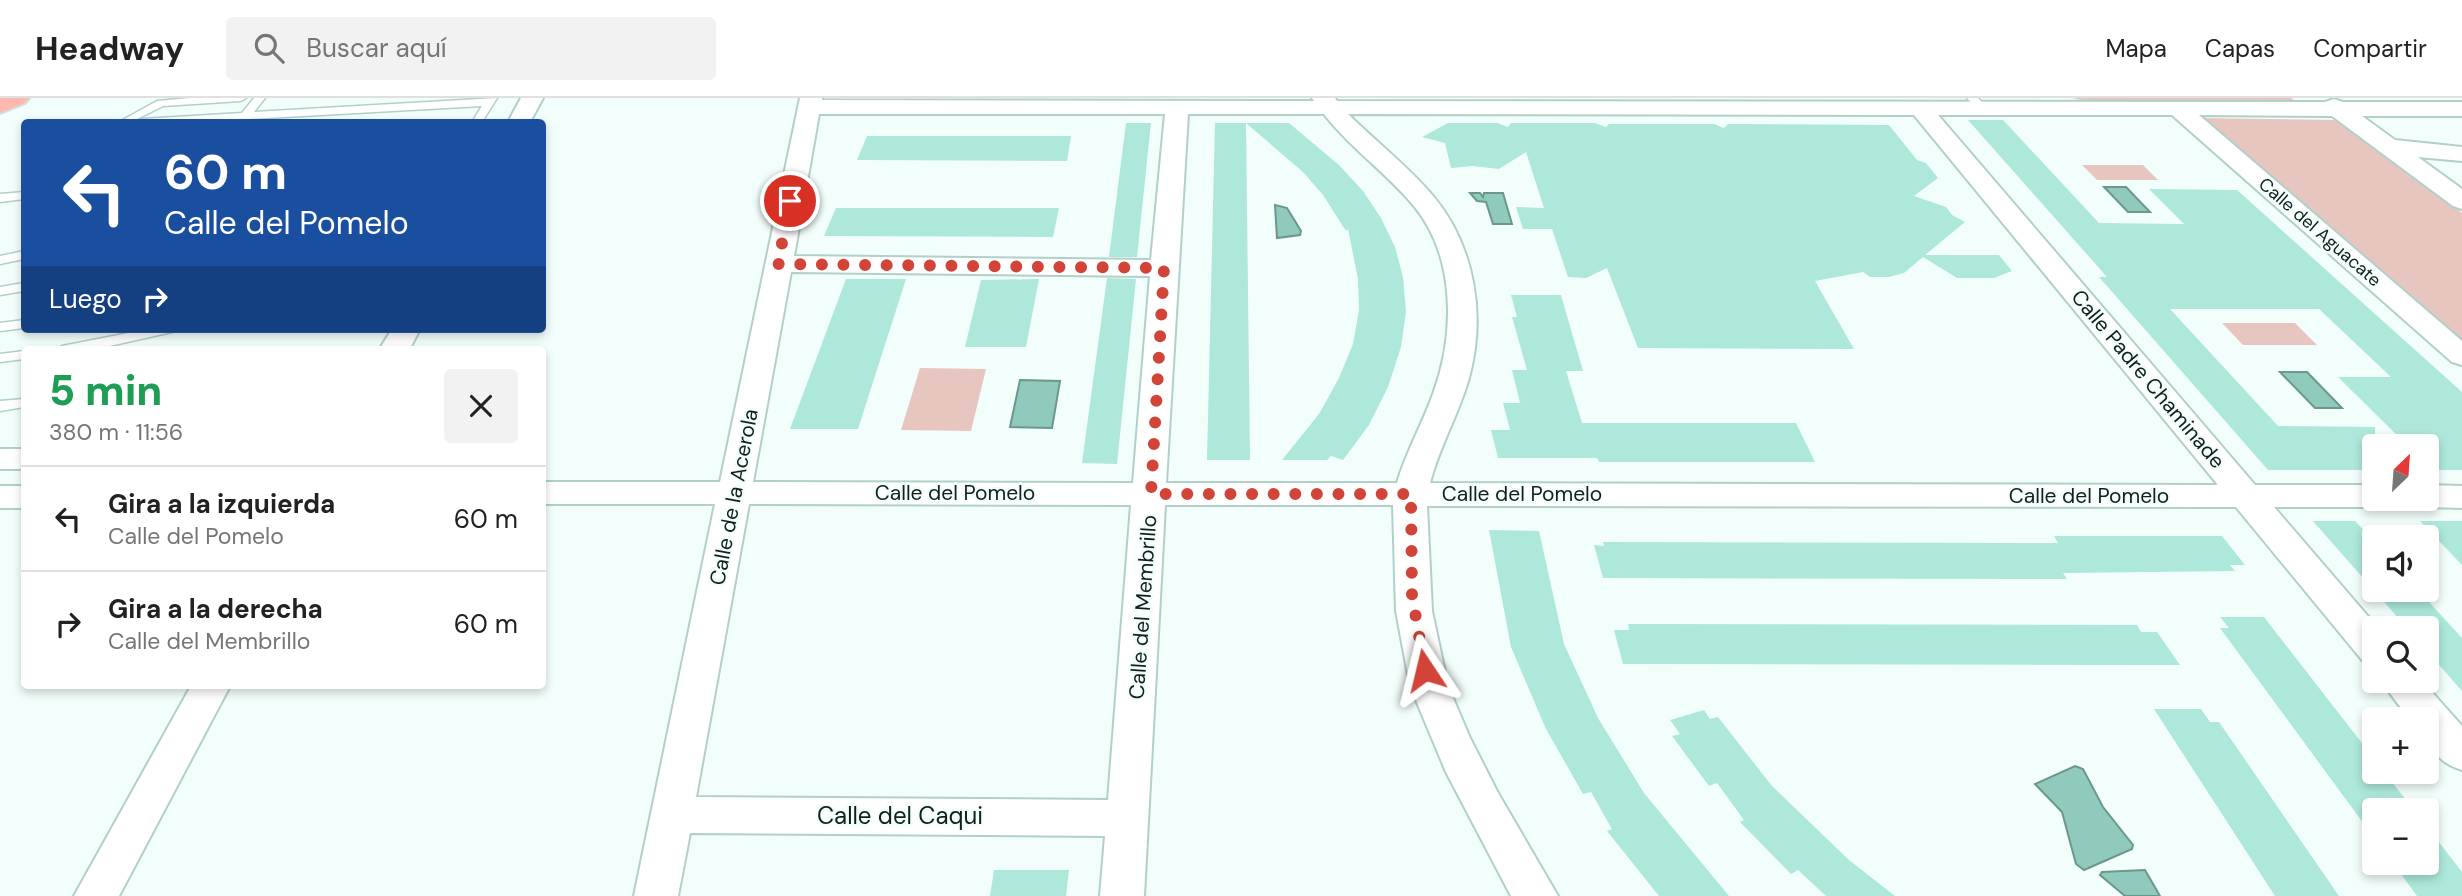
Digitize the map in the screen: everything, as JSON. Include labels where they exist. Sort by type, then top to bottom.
[{"type":"highway","points":[[0,105],[16,98]]},
{"type":"street","points":[[521,119],[532,98]]},
{"type":"street","points":[[810,103],[1177,108],[1326,103],[1921,109],[1978,103],[2178,109],[2331,104],[2462,109]]},
{"type":"street","name":"Calle de la Acerola","points":[[656,896],[810,103]]},
{"type":"street","points":[[1326,103],[1401,175],[1429,208],[1450,244],[1461,288],[1463,325],[1460,356],[1449,394],[1426,448],[1411,494],[1412,595],[1425,670],[1457,753],[1516,869],[1536,896]]},
{"type":"street","points":[[2331,104],[2462,201]]},
{"type":"street","name":"Calle del Membrillo","points":[[1122,896],[1177,108]]},
{"type":"street","name":"Calle Padre Chaminade","points":[[1921,109],[2362,634]]},
{"type":"street","name":"Calle del Aguacate","points":[[2178,109],[2462,356]]},
{"type":"street","points":[[2388,147],[2462,154]]},
{"type":"street","points":[[2420,170],[2462,174]]},
{"type":"street","points":[[778,264],[1164,268]]},
{"type":"street","points":[[0,458],[21,458]]},
{"type":"street","name":"Calle del Pomelo","points":[[546,493],[2362,496]]},
{"type":"street","points":[[2440,496],[2462,496]]},
{"type":"street","points":[[0,497],[21,497]]},
{"type":"street","points":[[96,896],[209,689]]},
{"type":"street","points":[[2410,693],[2462,754]]},
{"type":"street","name":"Calle del Caqui","points":[[671,815],[1128,818]]},
{"type":"lane","points":[[130,119],[161,103],[241,98]]},
{"type":"lane","points":[[242,119],[260,98]]},
{"type":"lane","points":[[242,119],[490,100]]},
{"type":"lane","points":[[479,119],[490,100]]},
{"type":"lane","points":[[0,198],[21,196]]},
{"type":"lane","points":[[0,260],[21,256]]},
{"type":"lane","points":[[0,291],[21,288]]},
{"type":"lane","points":[[0,327],[21,324]]},
{"type":"lane","points":[[103,346],[152,333]]},
{"type":"lane","points":[[0,358],[21,355]]},
{"type":"lane","points":[[0,406],[21,403]]},
{"type":"shaded area","points":[[2072,98],[2291,98],[2303,106],[2098,103]]},
{"type":"shaded area","points":[[2199,118],[2339,120],[2462,213],[2462,344]]},
{"type":"shaded area","points":[[2082,165],[2143,165],[2158,180],[2097,180]]},
{"type":"shaded area","points":[[2104,187],[2126,187],[2150,212],[2128,212]]},
{"type":"shaded area","points":[[1470,193],[1480,193],[1483,197],[1484,193],[1503,193],[1512,224],[1493,224],[1486,202],[1477,201]]},
{"type":"shaded area","points":[[1275,205],[1287,208],[1301,231],[1300,235],[1277,238]]},
{"type":"shaded area","points":[[2222,323],[2295,323],[2317,345],[2243,345]]},
{"type":"shaded area","points":[[920,368],[986,369],[971,431],[901,430]]},
{"type":"shaded area","points":[[2280,372],[2307,372],[2342,408],[2315,408]]},
{"type":"shaded area","points":[[1020,380],[1060,381],[1052,428],[1010,427]]},
{"type":"shaded area","points":[[2075,766],[2083,769],[2103,807],[2133,845],[2132,849],[2084,870],[2076,864],[2062,812],[2035,784]]},
{"type":"shaded area","points":[[2145,870],[2160,896],[2125,896],[2100,875],[2102,872]]},
{"type":"building","points":[[1968,120],[2003,120],[2099,223],[2184,224],[2149,189],[2237,190],[2462,392],[2462,470],[2440,470],[2440,434],[2396,434],[2338,377],[2391,377],[2319,309],[2170,309],[2278,426],[2375,427],[2375,434],[2362,434],[2362,470],[2268,470],[2099,277],[2107,277]]},
{"type":"building","points":[[1126,123],[1151,123],[1137,257],[1109,257]]},
{"type":"building","points":[[1215,123],[1246,123],[1250,460],[1207,460]]},
{"type":"building","points":[[1246,123],[1289,123],[1339,165],[1363,191],[1381,218],[1395,247],[1403,277],[1406,312],[1401,347],[1388,387],[1369,425],[1343,460],[1331,456],[1327,460],[1282,460],[1319,414],[1339,378],[1353,344],[1359,310],[1358,279],[1348,229],[1346,231],[1323,195],[1303,172]]},
{"type":"building","points":[[1448,123],[1497,123],[1508,127],[1511,123],[1595,123],[1606,127],[1609,124],[1714,124],[1724,128],[1728,124],[1889,125],[1917,160],[1926,163],[1938,178],[1914,196],[1946,207],[1952,215],[1965,222],[1925,255],[1999,255],[2012,271],[1994,278],[1957,278],[1923,257],[1904,273],[1889,277],[1870,277],[1863,272],[1815,281],[1854,349],[1638,348],[1607,268],[1586,278],[1568,277],[1552,229],[1523,229],[1516,207],[1544,208],[1526,152],[1499,169],[1472,166],[1451,168],[1445,143],[1422,137]]},
{"type":"building","points":[[867,136],[1071,136],[1067,161],[857,160]]},
{"type":"building","points":[[836,208],[1059,208],[1053,237],[824,236]]},
{"type":"building","points":[[1107,278],[1136,279],[1117,464],[1082,463]]},
{"type":"building","points":[[846,279],[906,279],[858,429],[790,429]]},
{"type":"building","points":[[1039,279],[1026,347],[965,347],[981,280]]},
{"type":"building","points":[[1511,295],[1561,295],[1583,371],[1566,371],[1582,423],[1796,423],[1815,462],[1599,462],[1597,458],[1498,458],[1491,430],[1510,430],[1503,403],[1520,403],[1512,370],[1527,370],[1512,317],[1517,317]]},
{"type":"building","points":[[2313,521],[2355,521],[2362,528],[2362,577]]},
{"type":"building","points":[[2420,521],[2462,521],[2462,565],[2439,541],[2439,525],[2424,525]]},
{"type":"building","points":[[1489,530],[1539,531],[1564,644],[1598,718],[1644,793],[1729,896],[1659,896],[1607,831],[1612,829],[1591,792],[1583,794],[1546,729],[1511,647]]},
{"type":"building","points":[[2054,536],[2222,536],[2245,565],[2230,565],[2235,571],[2063,573],[2067,579],[1603,578],[1594,545],[1604,546],[1603,542],[2058,543]]},
{"type":"building","points":[[2384,602],[2429,602],[2462,638],[2462,691],[2439,665],[2439,616],[2396,616]]},
{"type":"building","points":[[2220,617],[2264,617],[2362,743],[2362,784],[2393,784],[2405,798],[2362,798],[2362,821],[2220,628],[2229,628]]},
{"type":"building","points":[[1628,624],[2137,625],[2141,632],[2157,632],[2180,665],[1623,664],[1614,630],[1629,630]]},
{"type":"building","points":[[2154,709],[2201,709],[2210,722],[2219,722],[2339,896],[2275,896]]},
{"type":"building","points":[[1704,710],[1710,719],[1718,717],[1772,786],[1849,860],[1895,896],[1826,896],[1798,870],[1791,874],[1740,822],[1744,820],[1717,783],[1709,786],[1672,736],[1680,734],[1670,720]]},
{"type":"building","points":[[2439,842],[2462,872],[2462,896],[2417,896],[2402,875],[2439,875]]},
{"type":"building","points":[[994,870],[1069,870],[1066,896],[990,896]]},
{"type":"route","points":[[790,201],[778,264],[1164,268],[1151,494],[1411,494],[1412,595],[1425,670]]}]
